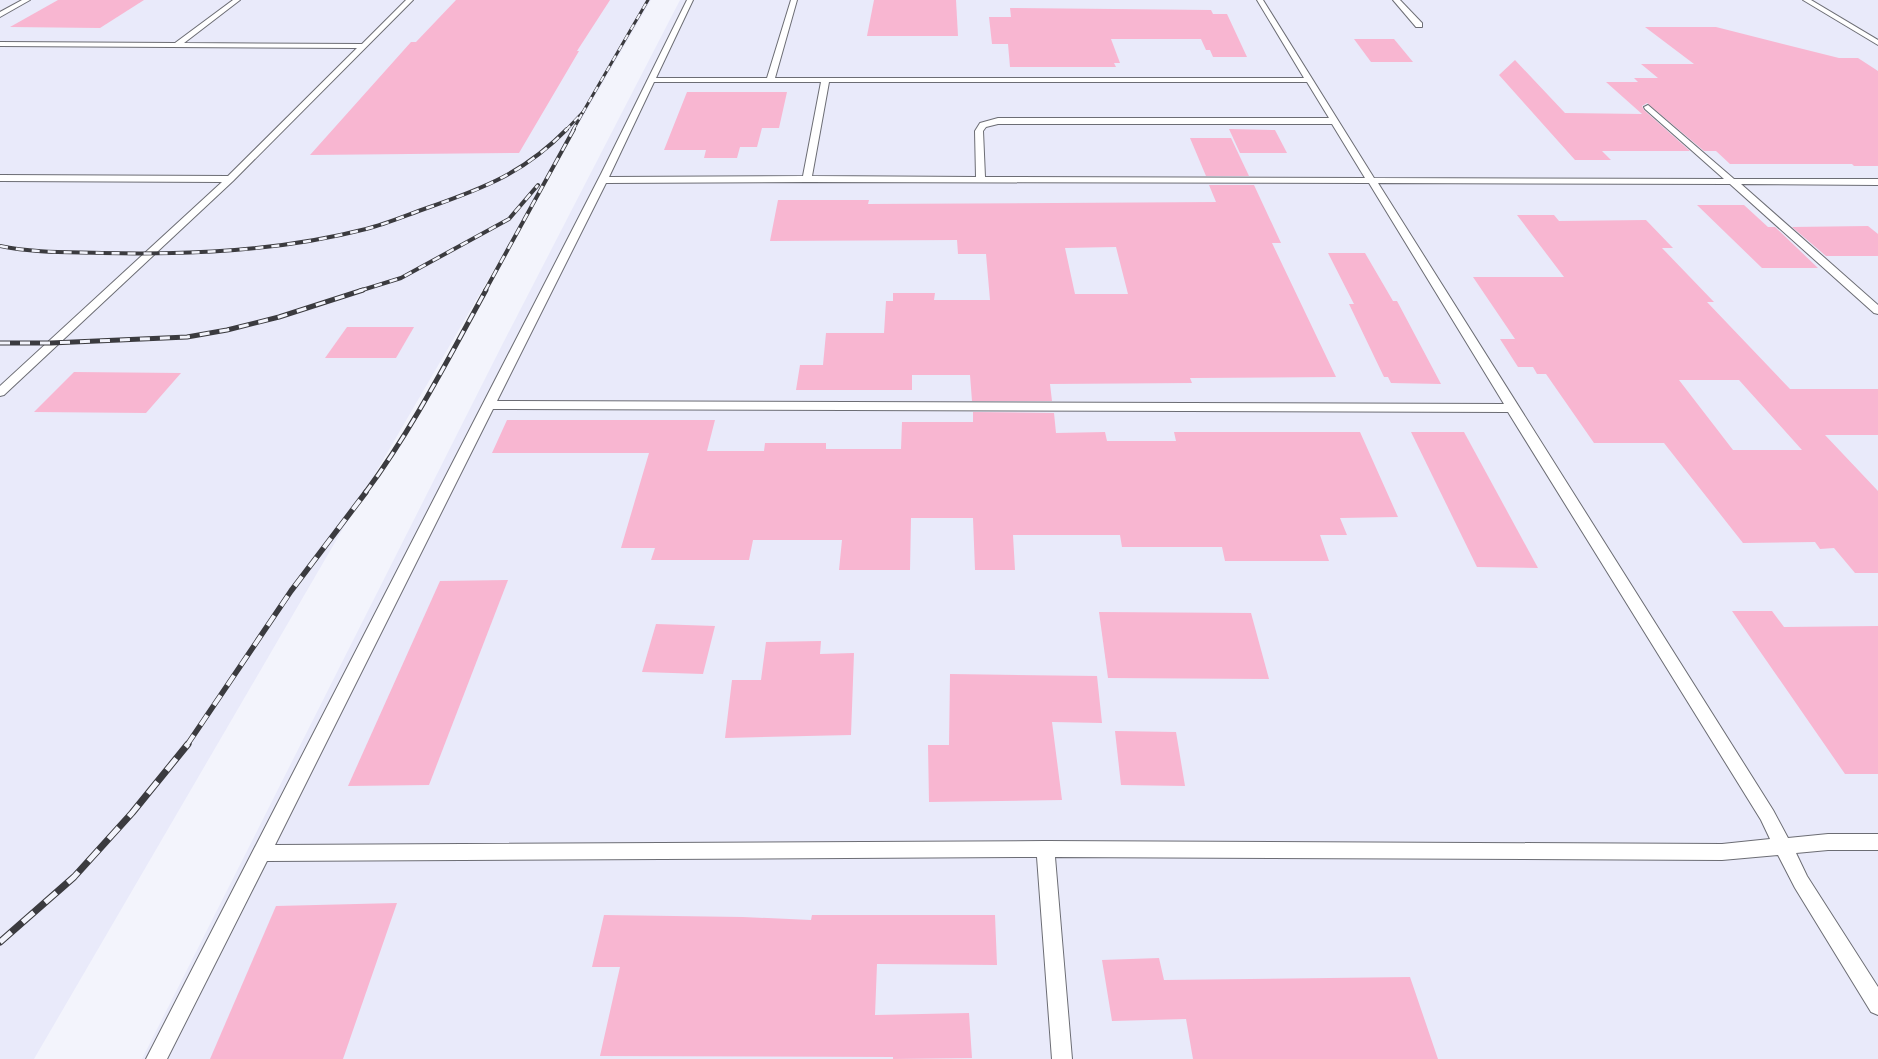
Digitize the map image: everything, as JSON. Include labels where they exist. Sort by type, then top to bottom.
[{"type":"lane","points":[[0,15],[27,0]]},
{"type":"lane","points":[[178,44],[237,0]]},
{"type":"lane","points":[[0,392],[119,279],[230,179],[410,0]]},
{"type":"lane","points":[[156,1059],[603,180],[690,0]]},
{"type":"lane","points":[[770,80],[794,0]]},
{"type":"lane","points":[[1260,0],[1512,408],[1767,814],[1801,882],[1878,1006]]},
{"type":"lane","points":[[1396,0],[1418,25]]},
{"type":"lane","points":[[1806,0],[1878,44]]},
{"type":"lane","points":[[0,44],[363,46]]},
{"type":"lane","points":[[651,80],[1310,80]]},
{"type":"lane","points":[[807,179],[825,80]]},
{"type":"lane","points":[[1648,107],[1878,311]]},
{"type":"lane","points":[[982,180],[979,131],[983,125],[998,121],[1335,121]]},
{"type":"lane","points":[[0,178],[230,179]]},
{"type":"lane","points":[[603,180],[1878,182]]},
{"type":"lane","points":[[488,406],[1512,408]]},
{"type":"lane","points":[[262,853],[1045,849],[1722,852],[1828,842],[1878,842]]},
{"type":"lane","points":[[1045,849],[1062,1059]]},
{"type":"shaded area","points":[[0,0],[651,0],[34,1059],[0,1059]]},
{"type":"shaded area","points":[[680,0],[1878,0],[1878,1059],[142,1059],[500,349]]},
{"type":"building","points":[[58,0],[144,0],[100,28],[10,27]]},
{"type":"building","points":[[456,0],[610,0],[577,51],[579,51],[519,153],[310,155],[411,42],[416,42]]},
{"type":"building","points":[[874,0],[956,0],[958,36],[867,36]]},
{"type":"building","points":[[1010,8],[1211,10],[1213,14],[1227,14],[1247,57],[1213,57],[1210,50],[1206,50],[1201,39],[1111,39],[1120,63],[1114,63],[1116,67],[1010,67],[1008,44],[992,44],[989,17],[1011,17]]},
{"type":"building","points":[[1645,27],[1716,27],[1839,58],[1858,58],[1878,71],[1878,166],[1854,166],[1852,164],[1730,164],[1716,151],[1704,151],[1647,103],[1642,106],[1644,110],[1690,151],[1602,151],[1611,160],[1575,160],[1499,75],[1515,60],[1565,113],[1642,114],[1606,82],[1638,82],[1634,78],[1658,78],[1641,64],[1694,64]]},
{"type":"building","points":[[1354,39],[1394,39],[1413,62],[1371,62]]},
{"type":"building","points":[[687,92],[787,92],[779,128],[762,128],[757,147],[740,147],[737,158],[704,158],[706,150],[664,150]]},
{"type":"building","points":[[1229,129],[1275,130],[1287,153],[1240,153]]},
{"type":"building","points":[[1190,138],[1231,138],[1249,176],[1206,176]]},
{"type":"building","points":[[1209,185],[1254,185],[1281,243],[1272,243],[1336,377],[1190,378],[1192,383],[1050,384],[1052,401],[972,401],[970,375],[912,375],[912,390],[796,390],[800,365],[823,365],[826,333],[884,333],[886,301],[893,301],[893,293],[935,293],[934,300],[990,300],[986,254],[958,254],[957,240],[770,241],[778,200],[869,200],[868,204],[1216,202]],"holes":[[[1116,247],[1128,294],[1075,294],[1065,248]]]},
{"type":"building","points":[[1697,205],[1744,205],[1768,227],[1775,227],[1818,268],[1762,268]]},
{"type":"building","points":[[1517,215],[1554,215],[1559,221],[1646,220],[1673,248],[1662,248],[1714,302],[1707,302],[1790,389],[1878,389],[1878,435],[1825,435],[1878,491],[1878,573],[1855,573],[1834,548],[1820,549],[1815,542],[1743,543],[1664,443],[1594,443],[1546,374],[1537,374],[1533,367],[1518,367],[1500,339],[1515,339],[1473,277],[1564,277]],"holes":[[[1679,380],[1739,380],[1802,450],[1733,450]]]},
{"type":"building","points":[[1868,226],[1878,234],[1878,256],[1826,256],[1792,227]]},
{"type":"building","points":[[1328,253],[1365,253],[1393,301],[1397,301],[1441,384],[1391,383],[1388,377],[1384,377],[1349,304],[1354,304]]},
{"type":"building","points":[[347,327],[414,327],[396,358],[325,358]]},
{"type":"building","points":[[74,372],[181,373],[146,413],[34,412]]},
{"type":"building","points":[[973,412],[1054,413],[1056,433],[1105,432],[1107,441],[1176,441],[1174,432],[1360,432],[1398,517],[1340,518],[1347,535],[1320,535],[1329,561],[1225,561],[1222,547],[1122,547],[1120,535],[1013,535],[1015,570],[975,570],[973,518],[911,518],[910,570],[839,570],[842,540],[753,540],[749,560],[651,560],[655,548],[621,548],[649,453],[492,453],[507,420],[715,420],[707,451],[764,451],[765,443],[826,443],[826,449],[901,449],[902,422],[973,422]]},
{"type":"building","points":[[1411,432],[1464,432],[1538,568],[1477,567]]},
{"type":"building","points":[[508,580],[429,785],[348,786],[440,581]]},
{"type":"building","points":[[1732,611],[1772,611],[1784,627],[1878,626],[1878,774],[1845,774]]},
{"type":"building","points":[[1099,612],[1251,613],[1269,679],[1108,678]]},
{"type":"building","points":[[656,624],[715,626],[703,674],[642,672]]},
{"type":"building","points":[[821,641],[820,654],[854,653],[851,735],[725,738],[732,680],[761,680],[766,642]]},
{"type":"building","points":[[950,674],[1097,676],[1102,723],[1052,722],[1062,800],[929,802],[928,745],[949,745]]},
{"type":"building","points":[[1115,731],[1176,732],[1185,786],[1121,785]]},
{"type":"building","points":[[397,903],[343,1059],[210,1059],[276,906]]},
{"type":"building","points":[[604,915],[811,920],[812,915],[995,915],[997,965],[877,964],[875,1015],[969,1013],[972,1058],[600,1056],[620,967],[592,967]]},
{"type":"building","points":[[1159,958],[1164,980],[1410,977],[1438,1059],[1193,1059],[1186,1019],[1112,1021],[1102,960]]},
{"type":"railway","points":[[583,112],[648,0]]},
{"type":"railway","points":[[567,129],[583,112]]},
{"type":"railway","points":[[573,130],[583,112]]},
{"type":"railway","points":[[0,246],[51,252],[202,252],[268,247],[334,236],[381,225],[485,186],[502,178],[535,157],[567,129]]},
{"type":"railway","points":[[485,291],[574,129]]},
{"type":"railway","points":[[359,291],[401,278],[509,219],[538,185]]},
{"type":"railway","points":[[0,343],[51,343],[187,337],[227,330],[279,317],[363,290]]},
{"type":"railway","points":[[365,493],[414,419],[486,290]]},
{"type":"railway","points":[[187,745],[291,591],[366,492]]},
{"type":"railway","points":[[0,942],[74,877],[132,813],[188,744]]}]
